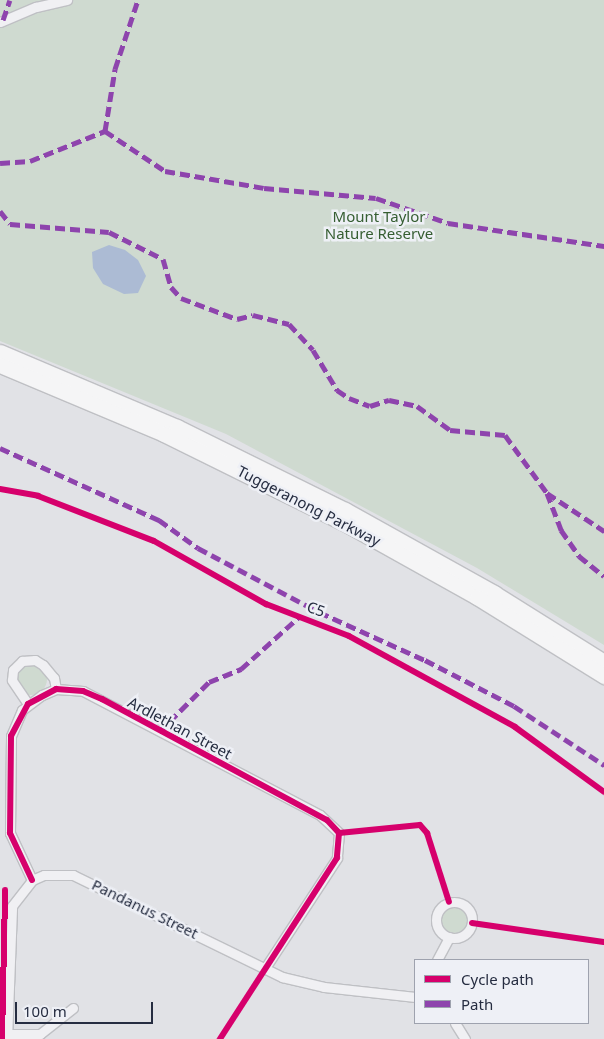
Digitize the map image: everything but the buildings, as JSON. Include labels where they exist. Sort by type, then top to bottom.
[{"type":"highway","name":"Tuggeranong Parkway","points":[[0,352],[177,427],[312,493],[478,584],[604,662]]},
{"type":"highway","name":"Tuggeranong Parkway","points":[[0,365],[164,434],[350,526],[478,597],[604,676]]},
{"type":"street","points":[[0,22],[36,7],[67,0]]},
{"type":"street","points":[[28,704],[12,680],[14,668],[22,661],[35,660],[43,664],[54,678],[56,689],[28,704],[11,736],[9,817],[14,849],[32,880],[16,898],[10,919],[7,1036],[40,1034],[73,1008]]},
{"type":"street","name":"Ardlethan Street","points":[[56,689],[83,691],[102,699],[320,815],[336,829],[341,840],[337,858],[265,968]]},
{"type":"street","name":"Pandanus Street","points":[[32,880],[44,875],[73,875],[282,977],[324,987],[414,997]]},
{"type":"street","points":[[461,902],[471,914],[471,926],[462,936],[449,937],[438,928],[437,913],[445,904],[461,902]]},
{"type":"street","points":[[438,959],[449,937]]},
{"type":"street","points":[[455,1024],[465,1039]]},
{"type":"green space","name":"Mount Taylor Nature Reserve","points":[[0,0],[604,0],[604,645],[477,568],[226,434],[0,341]]},
{"type":"green space","points":[[31,663],[42,668],[47,679],[42,690],[31,695],[20,690],[15,679],[20,668]]},
{"type":"green space","points":[[454,905],[464,909],[468,919],[464,929],[454,933],[444,929],[440,919],[444,909]]},
{"type":"water","points":[[109,245],[125,250],[138,260],[146,276],[138,293],[124,294],[103,284],[93,268],[92,252]]},
{"type":"marked path","points":[[3,20],[10,0]]},
{"type":"marked path","points":[[105,131],[115,69],[138,0]]},
{"type":"marked path","points":[[105,131],[165,171],[264,188],[376,198],[448,223],[604,246]]},
{"type":"marked path","points":[[0,163],[30,161],[105,131]]},
{"type":"marked path","points":[[0,211],[10,224],[109,232],[163,259],[171,287],[181,298],[237,319],[253,315],[289,324],[313,350],[337,390],[349,398],[370,406],[389,400],[417,406],[450,430],[505,435],[547,493],[604,531]]},
{"type":"marked path","points":[[0,448],[159,520],[198,548],[319,612],[425,660],[514,706],[604,765]]},
{"type":"marked path","points":[[547,493],[561,530],[579,556],[604,576]]},
{"type":"marked path","points":[[159,732],[209,682],[241,669],[300,616]]},
{"type":"cycle path","name":"C5","points":[[0,489],[38,496],[154,541],[266,604],[349,636],[515,727],[604,792]]},
{"type":"cycle path","points":[[32,880],[10,833],[11,736],[28,704],[56,689],[83,691],[102,699],[327,820],[339,833],[337,858],[220,1039]]},
{"type":"cycle path","points":[[339,833],[420,825],[427,833],[449,902]]},
{"type":"cycle path","points":[[2,1039],[5,890]]},
{"type":"cycle path","points":[[472,923],[604,942]]}]
